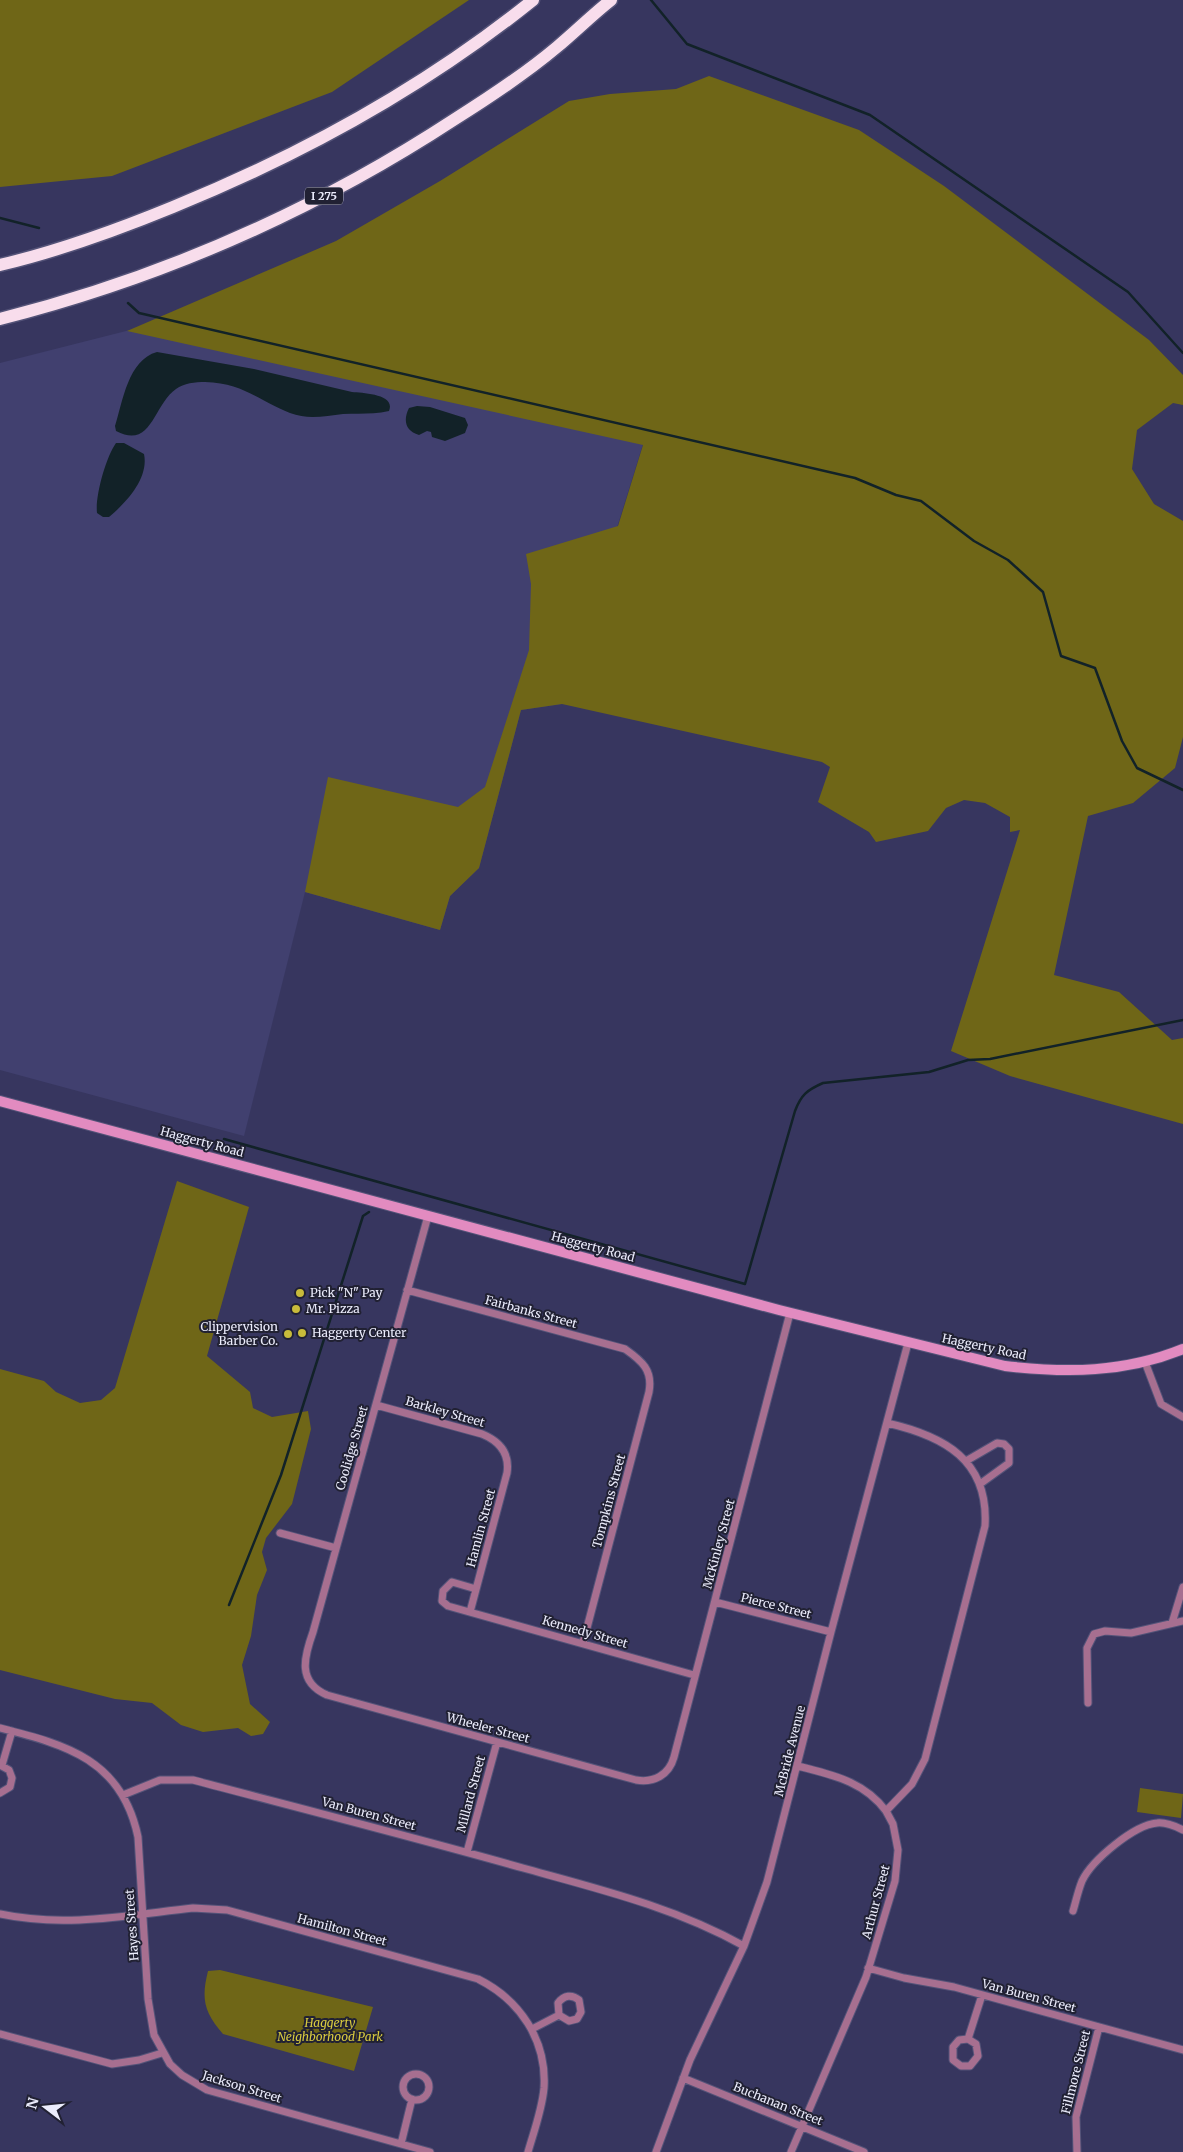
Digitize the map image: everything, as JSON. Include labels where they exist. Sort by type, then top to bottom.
[{"type":"highway","points":[[0,265],[56,249],[136,222],[278,160],[335,131],[410,86],[467,49],[533,0]]},
{"type":"highway","name":"I 275","points":[[0,319],[74,298],[162,267],[274,220],[349,183],[432,134],[515,78],[556,48],[611,0]]},
{"type":"main road","name":"Haggerty Road","points":[[0,1101],[790,1312],[1005,1366],[1042,1370],[1093,1371],[1145,1362],[1183,1349]]},
{"type":"street","name":"Coolidge Street","points":[[312,1685],[306,1670],[305,1656],[428,1216]]},
{"type":"street","name":"Fairbanks Street","points":[[407,1290],[625,1349],[645,1365]]},
{"type":"street","name":"McKinley Street","points":[[661,1776],[669,1768],[674,1757],[790,1312]]},
{"type":"street","name":"McBride Avenue","points":[[656,2152],[683,2078],[744,1946],[767,1882],[798,1766],[830,1632],[908,1343]]},
{"type":"street","points":[[1145,1362],[1161,1404],[1183,1417]]},
{"type":"street","name":"Tompkins Street","points":[[583,1643],[649,1392],[650,1380],[645,1365]]},
{"type":"street","name":"Barkley Street","points":[[376,1405],[482,1434],[495,1440],[504,1450]]},
{"type":"street","points":[[798,1766],[856,1783],[872,1794],[886,1811],[912,1784],[926,1758],[984,1535],[986,1508],[980,1484],[966,1461],[946,1443],[933,1436],[887,1423]]},
{"type":"street","points":[[966,1461],[998,1442],[1010,1449],[1010,1463],[980,1484]]},
{"type":"street","name":"Hamlin Street","points":[[470,1612],[507,1472],[508,1460],[504,1450]]},
{"type":"street","points":[[280,1533],[336,1548]]},
{"type":"street","name":"Kennedy Street","points":[[476,1589],[452,1582],[443,1591],[442,1601],[448,1606],[694,1675]]},
{"type":"street","points":[[1172,1623],[1183,1587]]},
{"type":"street","name":"Pierce Street","points":[[715,1602],[830,1632]]},
{"type":"street","points":[[1088,1703],[1087,1648],[1094,1634],[1105,1631],[1131,1634],[1182,1621]]},
{"type":"street","name":"Wheeler Street","points":[[312,1685],[328,1695],[636,1780],[648,1780],[661,1776]]},
{"type":"street","points":[[0,1728],[61,1744],[81,1754],[106,1773],[123,1795]]},
{"type":"street","points":[[0,1793],[10,1787],[12,1778],[9,1770],[1,1765],[12,1731]]},
{"type":"street","name":"Millard Street","points":[[467,1852],[497,1742]]},
{"type":"street","name":"Van Buren Street","points":[[123,1795],[160,1780],[193,1780],[467,1852],[652,1904],[700,1923],[744,1946]]},
{"type":"street","name":"Hayes Street","points":[[123,1795],[133,1816],[138,1837],[149,2013],[154,2035],[162,2053]]},
{"type":"street","name":"Arthur Street","points":[[791,2152],[868,1968],[898,1866],[896,1834],[886,1811]]},
{"type":"street","points":[[1073,1911],[1082,1881],[1089,1870],[1122,1840],[1155,1823],[1169,1824],[1183,1830]]},
{"type":"street","name":"Hamilton Street","points":[[0,1914],[60,1922],[194,1908],[227,1910],[465,1975],[487,1984],[504,1995],[520,2011],[532,2030],[542,2058],[544,2089],[528,2152]]},
{"type":"street","name":"Van Buren Street","points":[[868,1968],[982,1995],[1183,2050]]},
{"type":"street","points":[[968,2040],[982,1995]]},
{"type":"street","points":[[532,2030],[559,2015]]},
{"type":"street","name":"Fillmore Street","points":[[1077,2152],[1076,2117],[1098,2027]]},
{"type":"street","points":[[0,2034],[112,2064],[139,2060],[162,2053]]},
{"type":"street","name":"Jackson Street","points":[[162,2053],[182,2076],[206,2090],[430,2152]]},
{"type":"street","name":"Buchanan Street","points":[[683,2078],[864,2152]]},
{"type":"street","points":[[401,2144],[412,2099]]},
{"type":"shaded area","points":[[130,330],[643,444],[562,704],[521,710],[479,868],[450,896],[440,930],[305,892],[244,1136],[0,1070],[0,363]]},
{"type":"shaded area","points":[[157,352],[254,369],[377,396],[388,401],[390,405],[389,411],[316,417],[303,416],[278,408],[230,385],[197,382],[179,387],[168,396],[151,423],[137,435],[128,435],[116,431],[115,426],[121,405],[133,372],[147,356]]},
{"type":"shaded area","points":[[417,406],[430,407],[465,418],[468,425],[465,433],[445,441],[432,437],[431,432],[427,431],[419,435],[414,433],[406,424],[406,417],[409,408]]},
{"type":"shaded area","points":[[116,443],[124,443],[144,454],[145,463],[140,481],[129,497],[109,517],[103,517],[97,513],[99,487],[105,467]]},
{"type":"green space","points":[[0,0],[469,0],[332,92],[112,176],[0,187]]},
{"type":"green space","points":[[709,76],[859,130],[944,186],[1149,340],[1183,375],[1183,405],[1173,403],[1137,430],[1132,469],[1154,504],[1183,521],[1183,737],[1175,768],[1133,803],[1088,816],[1054,975],[1119,992],[1172,1040],[1183,1038],[1183,1124],[1010,1076],[951,1051],[1020,830],[1010,832],[1010,817],[985,803],[964,800],[946,808],[928,831],[876,842],[869,832],[818,802],[830,767],[822,762],[562,704],[521,710],[479,868],[450,896],[440,930],[305,892],[328,777],[458,807],[485,787],[529,650],[531,584],[526,554],[618,526],[643,445],[127,331],[336,241],[440,181],[569,101],[610,94],[676,89]]},
{"type":"green space","points":[[177,1181],[249,1207],[207,1356],[250,1392],[253,1408],[272,1417],[308,1411],[311,1429],[292,1504],[266,1538],[262,1552],[267,1570],[257,1595],[251,1636],[242,1665],[250,1704],[270,1722],[263,1734],[251,1736],[238,1728],[203,1732],[181,1725],[152,1703],[115,1699],[0,1670],[0,1369],[44,1381],[56,1392],[80,1403],[101,1400],[115,1388]]},
{"type":"green space","points":[[1140,1788],[1183,1794],[1181,1818],[1137,1812]]},
{"type":"green space","name":"Haggerty Neighborhood Park","points":[[220,1970],[373,2007],[354,2071],[223,2034],[208,2012],[205,1997],[208,1971]]},
{"type":"waterway","points":[[651,0],[687,44],[870,115],[1128,292],[1183,353]]},
{"type":"waterway","points":[[0,218],[39,228]]},
{"type":"waterway","points":[[128,303],[139,313],[855,478],[896,495],[921,501],[974,541],[1008,560],[1043,592],[1061,656],[1095,668],[1122,741],[1137,768],[1183,790]]},
{"type":"waterway","points":[[224,1139],[745,1284],[795,1111],[802,1097],[813,1088],[823,1083],[929,1072],[968,1060],[990,1059],[1183,1020]]},
{"type":"waterway","points":[[229,1605],[281,1475],[363,1216],[369,1212]]},
{"type":"place","name":"Pick \"N\" Pay","points":[[300,1293]]},
{"type":"place","name":"Mr. Pizza","points":[[296,1309]]},
{"type":"place","name":"Haggerty Center","points":[[302,1333]]},
{"type":"place","name":"Clippervision Barber Co.","points":[[288,1334]]}]
